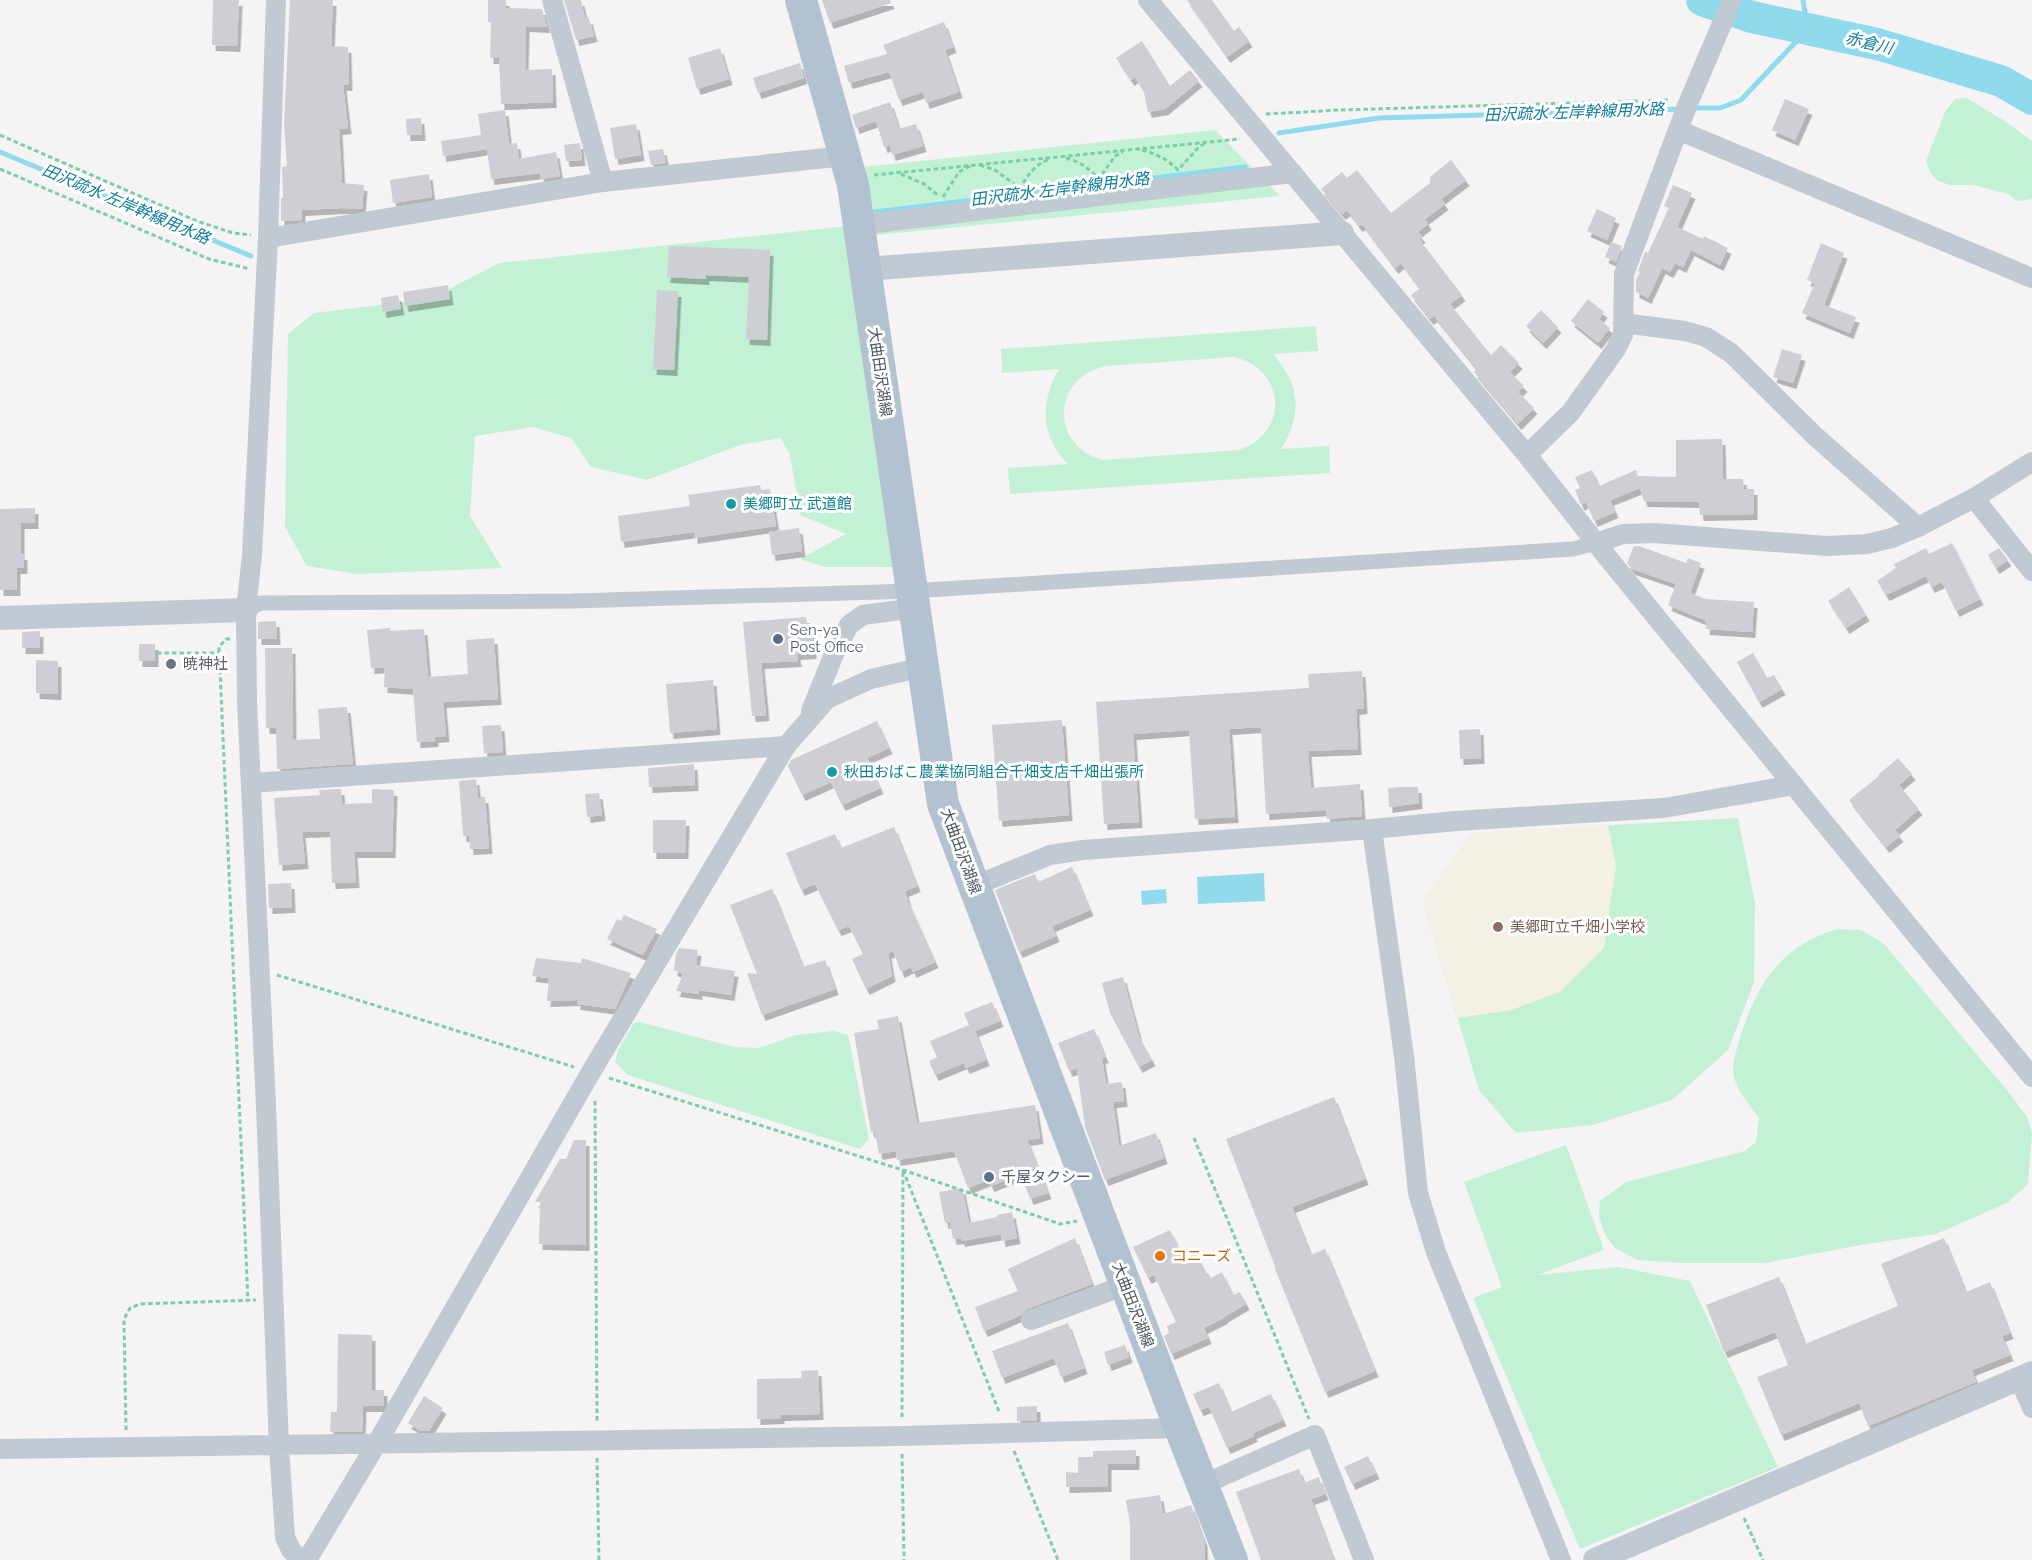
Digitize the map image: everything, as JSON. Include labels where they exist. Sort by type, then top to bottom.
[{"type":"main road","name":"大曲田沢湖線","points":[[801,0],[848,166],[859,225],[943,804],[1232,1560]]},
{"type":"street","points":[[276,0],[268,237],[252,555],[246,610],[251,783],[279,1446],[285,1537],[291,1550],[301,1560]]},
{"type":"street","points":[[552,0],[603,182]]},
{"type":"street","points":[[1148,0],[1527,455],[1596,543],[2032,1077]]},
{"type":"street","points":[[1527,455],[1571,412],[1616,349],[1623,335],[1624,274],[1688,102],[1732,0]]},
{"type":"street","points":[[1677,130],[2032,278]]},
{"type":"street","points":[[268,237],[603,182],[848,166]]},
{"type":"street","points":[[859,225],[1293,173]]},
{"type":"street","points":[[866,269],[1342,233]]},
{"type":"street","points":[[1623,323],[1685,331],[1706,337],[1731,353],[1816,437],[1918,526]]},
{"type":"street","points":[[0,618],[246,610],[261,603],[914,599],[1573,549],[1623,534],[1654,533],[1827,546],[1868,544],[1892,538],[1918,526],[1974,498],[2032,462]]},
{"type":"street","points":[[1974,498],[2032,571]]},
{"type":"street","points":[[807,722],[834,654],[849,625],[863,615],[914,599]]},
{"type":"street","points":[[307,1560],[378,1443],[591,1072],[786,746],[827,699],[871,680],[923,667]]},
{"type":"street","points":[[251,783],[786,746]]},
{"type":"street","points":[[974,886],[1050,855],[1083,850],[1456,821],[1664,808],[1794,785]]},
{"type":"street","points":[[1372,829],[1404,1056],[1418,1193],[1436,1252],[1561,1560]]},
{"type":"street","points":[[1030,1320],[1126,1285]]},
{"type":"street","points":[[1595,1560],[2026,1376],[2032,1408]]},
{"type":"street","points":[[0,1449],[902,1436],[1180,1428]]},
{"type":"street","points":[[1202,1485],[1315,1435],[1364,1560]]},
{"type":"path","points":[[1246,116],[1340,110],[1688,102]]},
{"type":"path","points":[[0,135],[197,220],[233,233],[268,237]]},
{"type":"path","points":[[896,173],[1263,137]]},
{"type":"path","points":[[1138,149],[1156,153],[1178,170],[1198,148],[1207,142]]},
{"type":"path","points":[[1063,156],[1090,169],[1099,179],[1115,156],[1125,151]]},
{"type":"path","points":[[979,165],[995,170],[1020,188],[1040,162],[1055,157]]},
{"type":"path","points":[[848,166],[908,176],[924,184],[942,199],[959,172],[971,165]]},
{"type":"path","points":[[0,169],[209,259],[266,273]]},
{"type":"path","points":[[247,639],[226,639],[219,647],[219,653],[248,1301]]},
{"type":"path","points":[[158,653],[219,653]]},
{"type":"path","points":[[260,969],[903,1170],[1060,1224],[1100,1217]]},
{"type":"path","points":[[591,1072],[596,1105],[599,1560]]},
{"type":"path","points":[[1194,1138],[1315,1435]]},
{"type":"path","points":[[903,1170],[1058,1560]]},
{"type":"path","points":[[903,1170],[904,1560]]},
{"type":"path","points":[[126,1448],[124,1318],[130,1308],[140,1304],[273,1299]]},
{"type":"path","points":[[1737,1500],[1763,1560]]},
{"type":"green space","points":[[1967,98],[2032,141],[2032,199],[2017,201],[2008,194],[1973,185],[1950,185],[1938,181],[1931,174],[1926,161],[1945,112],[1955,99]]},
{"type":"green space","points":[[1215,130],[1280,196],[875,235],[863,167]]},
{"type":"green space","points":[[849,226],[895,567],[825,567],[800,559],[846,534],[800,515],[790,455],[781,438],[740,445],[647,480],[591,467],[571,438],[533,427],[475,436],[470,516],[502,568],[358,574],[307,566],[285,527],[288,334],[314,313],[430,299],[499,263]]},
{"type":"green space","points":[[1316,326],[1318,351],[1273,354],[1289,377],[1295,400],[1293,424],[1281,449],[1329,446],[1330,473],[1010,494],[1008,468],[1068,464],[1052,442],[1046,418],[1048,394],[1059,369],[1002,373],[1001,349]],"holes":[[[1234,357],[1251,364],[1264,374],[1272,387],[1275,402],[1274,416],[1267,430],[1256,442],[1239,450],[1103,460],[1085,452],[1073,441],[1066,427],[1064,412],[1067,396],[1076,383],[1089,372],[1107,366]]]},
{"type":"green space","points":[[1738,818],[1755,903],[1754,982],[1728,1050],[1672,1100],[1593,1125],[1516,1133],[1479,1090],[1423,902],[1472,833]]},
{"type":"green space","points":[[1837,929],[1861,930],[1884,944],[2011,1095],[2027,1117],[2032,1133],[2028,1184],[2007,1203],[1936,1234],[1866,1244],[1765,1263],[1681,1263],[1637,1260],[1614,1247],[1605,1234],[1599,1216],[1600,1201],[1626,1182],[1745,1151],[1756,1142],[1759,1118],[1746,1101],[1733,1072],[1735,1055],[1747,1018],[1763,984],[1786,957],[1800,946]]},
{"type":"green space","points":[[640,1022],[734,1047],[759,1048],[796,1035],[834,1031],[848,1035],[869,1139],[860,1149],[628,1075],[615,1062],[618,1050],[634,1023]]},
{"type":"green space","points":[[1566,1145],[1604,1250],[1538,1275],[1618,1267],[1690,1281],[1778,1467],[1580,1549],[1473,1298],[1502,1287],[1464,1182]]},
{"type":"sand","points":[[1608,825],[1616,866],[1604,948],[1560,992],[1511,1010],[1458,1018],[1423,902],[1472,833]]},
{"type":"water","points":[[1264,873],[1265,901],[1198,904],[1197,877]]},
{"type":"water","points":[[1166,889],[1167,903],[1142,905],[1141,891]]},
{"type":"building","points":[[213,0],[239,0],[237,46],[212,45]]},
{"type":"building","points":[[290,0],[333,0],[331,46],[348,47],[349,85],[343,85],[348,128],[339,129],[342,183],[364,185],[362,209],[302,210],[302,220],[281,221],[282,167],[287,166],[284,124]]},
{"type":"building","points":[[488,0],[506,0],[506,8],[542,9],[547,27],[526,26],[525,70],[552,69],[553,102],[501,104],[499,58],[490,58],[491,22],[488,22]]},
{"type":"building","points":[[564,0],[581,0],[585,19],[589,18],[594,36],[576,40]]},
{"type":"building","points":[[822,0],[890,0],[891,3],[830,23]]},
{"type":"building","points":[[1187,0],[1212,0],[1234,31],[1239,27],[1249,41],[1227,57]]},
{"type":"building","points":[[944,22],[953,47],[945,50],[959,92],[926,103],[923,92],[899,100],[889,72],[849,83],[844,66],[887,54],[883,45]]},
{"type":"building","points":[[1142,41],[1170,86],[1190,70],[1199,81],[1165,109],[1148,112],[1144,92],[1135,77],[1131,80],[1116,58]]},
{"type":"building","points":[[720,48],[729,79],[697,89],[688,58]]},
{"type":"building","points":[[800,63],[804,78],[758,93],[753,78]]},
{"type":"building","points":[[1785,99],[1809,109],[1795,140],[1772,130]]},
{"type":"building","points":[[890,102],[899,129],[916,124],[923,146],[892,155],[890,145],[884,147],[876,121],[856,128],[852,115]]},
{"type":"building","points":[[505,110],[509,144],[517,143],[519,159],[556,152],[560,176],[541,179],[540,173],[491,179],[487,149],[443,156],[441,141],[481,135],[478,114]]},
{"type":"building","points":[[421,118],[422,135],[407,135],[406,119]]},
{"type":"building","points":[[636,124],[641,155],[615,159],[610,128]]},
{"type":"building","points":[[580,143],[582,160],[566,161],[564,145]]},
{"type":"building","points":[[663,149],[666,163],[651,165],[648,151]]},
{"type":"building","points":[[1451,160],[1466,180],[1441,199],[1445,204],[1425,219],[1428,224],[1418,232],[1422,237],[1419,239],[1462,295],[1450,304],[1491,355],[1501,345],[1519,363],[1510,372],[1524,386],[1518,392],[1534,408],[1518,424],[1474,372],[1477,369],[1434,316],[1430,319],[1411,295],[1420,288],[1401,263],[1395,268],[1362,224],[1359,226],[1347,210],[1342,214],[1321,189],[1342,172],[1347,178],[1357,170],[1391,213],[1430,183],[1430,177]]},
{"type":"building","points":[[429,174],[432,197],[393,203],[390,180]]},
{"type":"building","points":[[1673,185],[1692,193],[1677,227],[1703,239],[1704,236],[1728,248],[1720,265],[1691,250],[1683,267],[1675,263],[1670,272],[1662,268],[1648,298],[1636,292],[1636,280],[1645,252],[1648,253],[1669,208],[1664,206]]},
{"type":"building","points":[[1597,209],[1616,218],[1607,240],[1587,231]]},
{"type":"building","points":[[1611,242],[1622,246],[1616,262],[1605,257]]},
{"type":"building","points":[[1821,243],[1844,253],[1824,305],[1856,317],[1850,333],[1802,313],[1815,283],[1807,280]]},
{"type":"building","points":[[669,246],[770,250],[767,340],[746,339],[749,277],[706,275],[706,279],[667,277]]},
{"type":"building","points":[[448,285],[450,299],[405,306],[403,292]]},
{"type":"building","points":[[657,290],[678,291],[674,370],[653,369]]},
{"type":"building","points":[[398,295],[401,309],[383,312],[381,298]]},
{"type":"building","points":[[1588,299],[1604,312],[1599,319],[1610,328],[1598,343],[1571,321]]},
{"type":"building","points":[[1541,310],[1558,327],[1543,343],[1526,326]]},
{"type":"building","points":[[1782,349],[1802,355],[1793,383],[1773,377]]},
{"type":"building","points":[[1722,439],[1723,479],[1743,479],[1744,489],[1754,489],[1754,514],[1700,515],[1699,502],[1644,501],[1640,488],[1610,500],[1615,512],[1594,521],[1586,502],[1581,505],[1575,490],[1580,488],[1575,477],[1592,470],[1599,486],[1636,470],[1638,476],[1676,477],[1676,440]]},
{"type":"building","name":"美郷町立 武道館","points":[[760,485],[761,490],[770,489],[776,526],[694,538],[694,532],[621,542],[618,516],[690,506],[688,495]]},
{"type":"building","points":[[35,508],[35,523],[21,523],[21,554],[24,554],[24,568],[17,568],[17,590],[0,590],[0,509]]},
{"type":"building","points":[[799,528],[802,551],[772,555],[769,532]]},
{"type":"building","points":[[1952,543],[1980,599],[1956,611],[1942,582],[1931,587],[1926,576],[1886,595],[1877,581],[1896,568],[1894,564],[1926,548],[1929,554]]},
{"type":"building","points":[[1634,546],[1686,563],[1688,558],[1701,563],[1690,593],[1705,599],[1754,602],[1752,632],[1706,629],[1707,621],[1668,605],[1676,584],[1632,569],[1627,563]]},
{"type":"building","points":[[1999,548],[2008,560],[1996,568],[1988,555]]},
{"type":"building","points":[[1849,587],[1866,615],[1846,628],[1828,601]]},
{"type":"building","points":[[806,617],[808,630],[812,630],[813,653],[797,654],[798,661],[761,663],[766,715],[752,716],[743,622]]},
{"type":"building","points":[[276,621],[277,639],[258,639],[258,622]]},
{"type":"building","points":[[390,628],[390,631],[424,629],[428,677],[468,674],[466,640],[494,638],[498,699],[443,702],[446,736],[435,737],[435,741],[417,742],[413,689],[384,687],[385,667],[371,668],[367,630]]},
{"type":"building","points":[[40,631],[40,648],[22,648],[22,632]]},
{"type":"building","points":[[139,644],[155,644],[155,661],[139,661]]},
{"type":"building","points":[[265,648],[292,648],[293,740],[320,739],[318,709],[347,707],[353,764],[277,769],[276,728],[266,728]]},
{"type":"building","points":[[1753,653],[1767,678],[1774,675],[1782,689],[1759,702],[1737,662]]},
{"type":"building","points":[[36,660],[58,661],[58,694],[36,693]]},
{"type":"building","points":[[1362,671],[1364,708],[1356,709],[1358,749],[1308,751],[1311,788],[1360,784],[1362,816],[1327,819],[1326,810],[1266,814],[1261,727],[1229,729],[1235,817],[1195,819],[1189,730],[1133,734],[1139,822],[1104,824],[1096,702],[1309,688],[1308,674]]},
{"type":"building","points":[[713,680],[717,729],[670,733],[666,684]]},
{"type":"building","points":[[1062,720],[1069,815],[999,821],[992,725]]},
{"type":"building","name":"秋田おばこ農業協同組合千畑支店千畑出張所","points":[[877,721],[889,748],[867,758],[880,788],[842,805],[831,782],[802,795],[788,766],[791,760]]},
{"type":"building","points":[[501,725],[503,752],[484,753],[482,726]]},
{"type":"building","points":[[1480,729],[1481,758],[1460,759],[1459,730]]},
{"type":"building","points":[[1898,758],[1912,774],[1899,785],[1919,809],[1895,830],[1900,836],[1886,847],[1849,800]]},
{"type":"building","points":[[694,764],[695,785],[649,787],[648,768]]},
{"type":"building","points":[[476,779],[478,797],[485,797],[489,848],[470,849],[469,836],[463,836],[459,781]]},
{"type":"building","points":[[1418,787],[1419,803],[1389,807],[1388,788]]},
{"type":"building","points":[[341,789],[342,804],[372,803],[372,789],[394,790],[392,852],[354,852],[356,882],[332,883],[330,831],[302,832],[305,863],[279,865],[274,798],[320,795],[319,790]]},
{"type":"building","points":[[599,793],[602,815],[587,817],[585,794]]},
{"type":"building","points":[[653,820],[686,820],[685,853],[653,853]]},
{"type":"building","points":[[894,827],[917,886],[905,891],[908,902],[935,962],[913,972],[911,967],[901,972],[893,951],[888,953],[892,976],[866,989],[852,959],[863,954],[849,926],[838,930],[815,884],[801,890],[786,853],[835,834],[841,848]]},
{"type":"building","points":[[1072,867],[1090,910],[1052,926],[1056,936],[1019,952],[995,890],[1035,874],[1038,882]]},
{"type":"building","points":[[291,883],[292,907],[269,908],[268,884]]},
{"type":"building","points":[[772,889],[803,967],[825,960],[835,989],[762,1015],[747,973],[757,974],[730,905]]},
{"type":"building","points":[[624,915],[657,929],[643,955],[607,939],[617,919],[621,921]]},
{"type":"building","points":[[679,948],[698,950],[696,965],[735,971],[731,995],[699,990],[699,994],[676,991],[683,974],[674,970]]},
{"type":"building","points":[[536,958],[581,963],[582,958],[631,973],[615,1009],[577,1004],[577,1000],[547,1001],[549,978],[532,976]]},
{"type":"building","points":[[1123,977],[1139,1037],[1152,1060],[1139,1067],[1110,1013],[1102,983]]},
{"type":"building","points":[[992,1002],[1000,1021],[975,1031],[986,1060],[966,1068],[964,1063],[935,1075],[929,1061],[937,1057],[930,1041],[969,1025],[964,1013]]},
{"type":"building","points":[[898,1016],[917,1123],[1035,1105],[1040,1138],[1027,1140],[1048,1193],[1030,1199],[1021,1174],[991,1186],[988,1180],[968,1188],[954,1151],[897,1160],[896,1151],[879,1154],[875,1132],[871,1132],[854,1033],[879,1029],[877,1020]]},
{"type":"building","points":[[1094,1029],[1105,1057],[1102,1058],[1106,1084],[1122,1082],[1124,1101],[1113,1102],[1119,1146],[1156,1133],[1164,1158],[1105,1180],[1085,1127],[1077,1068],[1069,1071],[1058,1043]]},
{"type":"building","points":[[1334,1097],[1365,1179],[1292,1207],[1311,1255],[1325,1249],[1375,1371],[1325,1392],[1226,1139]]},
{"type":"building","points":[[574,1140],[586,1140],[586,1245],[539,1244],[540,1202],[535,1202],[560,1159],[566,1159]]},
{"type":"building","points":[[962,1188],[969,1223],[1012,1212],[1017,1238],[1002,1241],[1001,1234],[961,1241],[961,1238],[953,1239],[950,1222],[945,1223],[939,1192]]},
{"type":"building","points":[[1170,1230],[1184,1259],[1196,1253],[1206,1274],[1208,1273],[1211,1278],[1222,1272],[1233,1295],[1240,1292],[1246,1304],[1204,1328],[1208,1338],[1171,1354],[1164,1336],[1169,1333],[1167,1326],[1176,1322],[1154,1275],[1148,1278],[1133,1247]]},
{"type":"building","points":[[1075,1238],[1092,1284],[1027,1309],[1021,1315],[984,1331],[975,1307],[1018,1291],[1008,1269]]},
{"type":"building","points":[[1944,1238],[1966,1292],[1990,1282],[2010,1333],[2002,1336],[2010,1355],[1972,1370],[1976,1382],[1868,1426],[1859,1403],[1781,1435],[1757,1377],[1788,1365],[1775,1332],[1724,1352],[1706,1305],[1779,1277],[1805,1344],[1898,1306],[1881,1264]]},
{"type":"building","points":[[1068,1323],[1084,1368],[1061,1377],[1054,1358],[1002,1378],[992,1351]]},
{"type":"building","points":[[338,1334],[372,1335],[372,1390],[384,1390],[384,1406],[363,1406],[362,1432],[330,1432],[331,1412],[337,1412]]},
{"type":"building","points":[[1125,1345],[1129,1357],[1108,1365],[1104,1352]]},
{"type":"building","points":[[818,1370],[820,1414],[781,1415],[781,1418],[757,1419],[757,1379],[802,1378],[801,1371]]},
{"type":"building","points":[[1219,1383],[1231,1412],[1271,1394],[1283,1420],[1227,1448],[1209,1407],[1200,1410],[1193,1394]]},
{"type":"building","points":[[424,1396],[443,1408],[429,1431],[421,1431],[408,1423]]},
{"type":"building","points":[[1037,1406],[1037,1420],[1017,1421],[1017,1407]]},
{"type":"building","points":[[1136,1450],[1136,1464],[1108,1464],[1108,1486],[1066,1487],[1066,1472],[1078,1473],[1078,1457],[1093,1457],[1093,1451]]},
{"type":"building","points":[[1368,1456],[1376,1473],[1352,1484],[1344,1467]]},
{"type":"building","points":[[1299,1469],[1304,1483],[1319,1477],[1325,1494],[1311,1499],[1334,1560],[1261,1560],[1236,1492]]},
{"type":"building","points":[[1160,1495],[1163,1514],[1191,1505],[1204,1541],[1205,1560],[1130,1560],[1130,1524],[1126,1500]]},
{"type":"waterway","name":"赤倉川","points":[[1702,0],[1752,17],[1877,44],[2001,81],[2032,99]]},
{"type":"waterway","name":"田沢疏水 左岸幹線用水路","points":[[1691,108],[1720,108],[1741,100],[1808,29],[1803,0]]},
{"type":"waterway","name":"田沢疏水 左岸幹線用水路","points":[[1279,133],[1379,118],[1682,109]]},
{"type":"waterway","name":"田沢疏水 左岸幹線用水路","points":[[0,152],[251,256]]},
{"type":"waterway","name":"田沢疏水 左岸幹線用水路","points":[[875,212],[1245,167]]},
{"type":"place","name":"美郷町立 武道館","points":[[731,504]]},
{"type":"place","name":"Sen-ya Post Office","points":[[778,639]]},
{"type":"place","name":"暁神社","points":[[171,664]]},
{"type":"place","name":"秋田おばこ農業協同組合千畑支店千畑出張所","points":[[832,772]]},
{"type":"place","name":"美郷町立千畑小学校","points":[[1498,927]]},
{"type":"place","name":"千屋タクシー","points":[[989,1177]]},
{"type":"place","name":"コニーズ","points":[[1160,1256]]}]
